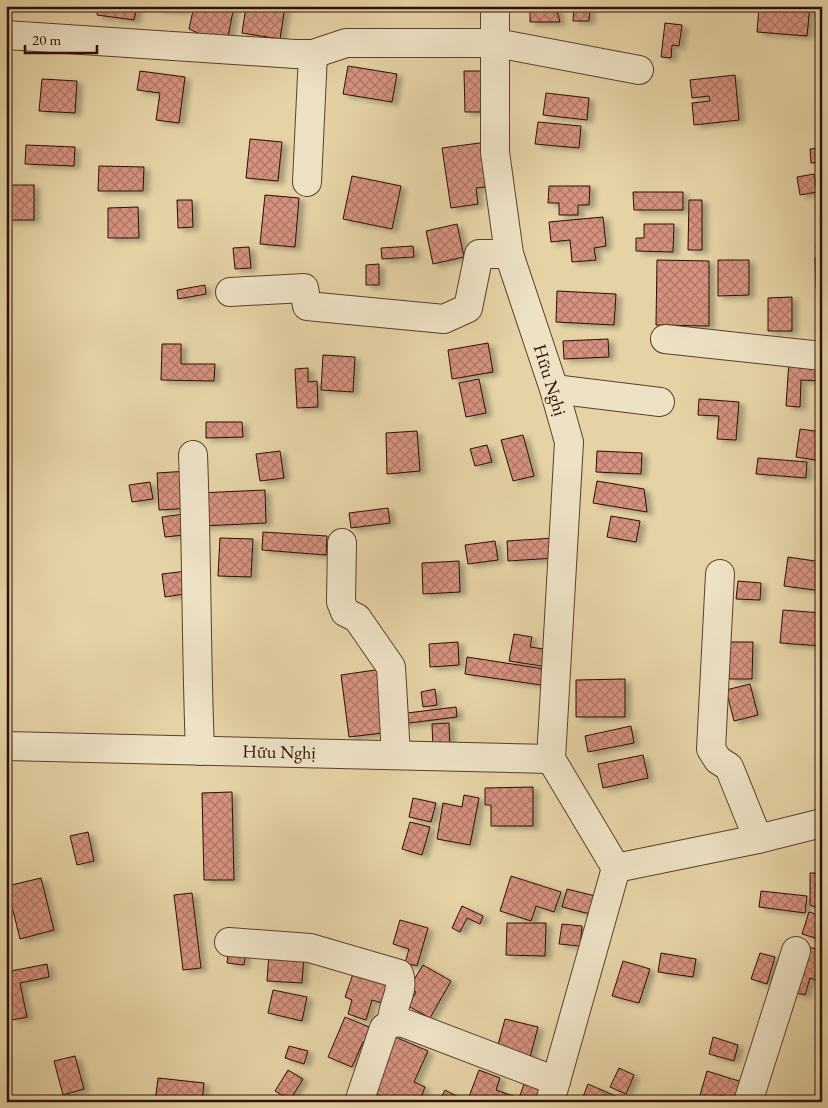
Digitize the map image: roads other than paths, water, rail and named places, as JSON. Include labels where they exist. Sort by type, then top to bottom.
[{"type":"street","name":"Hữu Nghị","points":[[6,746],[551,759],[569,442],[554,389],[509,254],[495,152],[495,6]]},
{"type":"street","points":[[6,35],[295,54],[314,54],[346,42],[496,43],[639,70]]},
{"type":"street","points":[[307,182],[314,54]]},
{"type":"street","points":[[230,292],[304,288],[307,306],[444,319],[468,308],[479,254],[509,254]]},
{"type":"street","points":[[665,339],[822,356]]},
{"type":"street","points":[[554,389],[660,402]]},
{"type":"street","points":[[193,455],[200,751]]},
{"type":"street","points":[[342,544],[341,602],[345,612],[357,618],[390,667],[396,755]]},
{"type":"street","points":[[720,574],[711,749],[718,760],[729,767],[758,839]]},
{"type":"street","points":[[359,1102],[384,1028],[392,1023],[401,1022],[553,1091],[616,868],[551,759]]},
{"type":"street","points":[[616,868],[758,839],[822,822]]},
{"type":"street","points":[[229,942],[310,948],[399,974],[400,990],[391,1016],[392,1023]]},
{"type":"street","points":[[748,1102],[796,951]]}]
